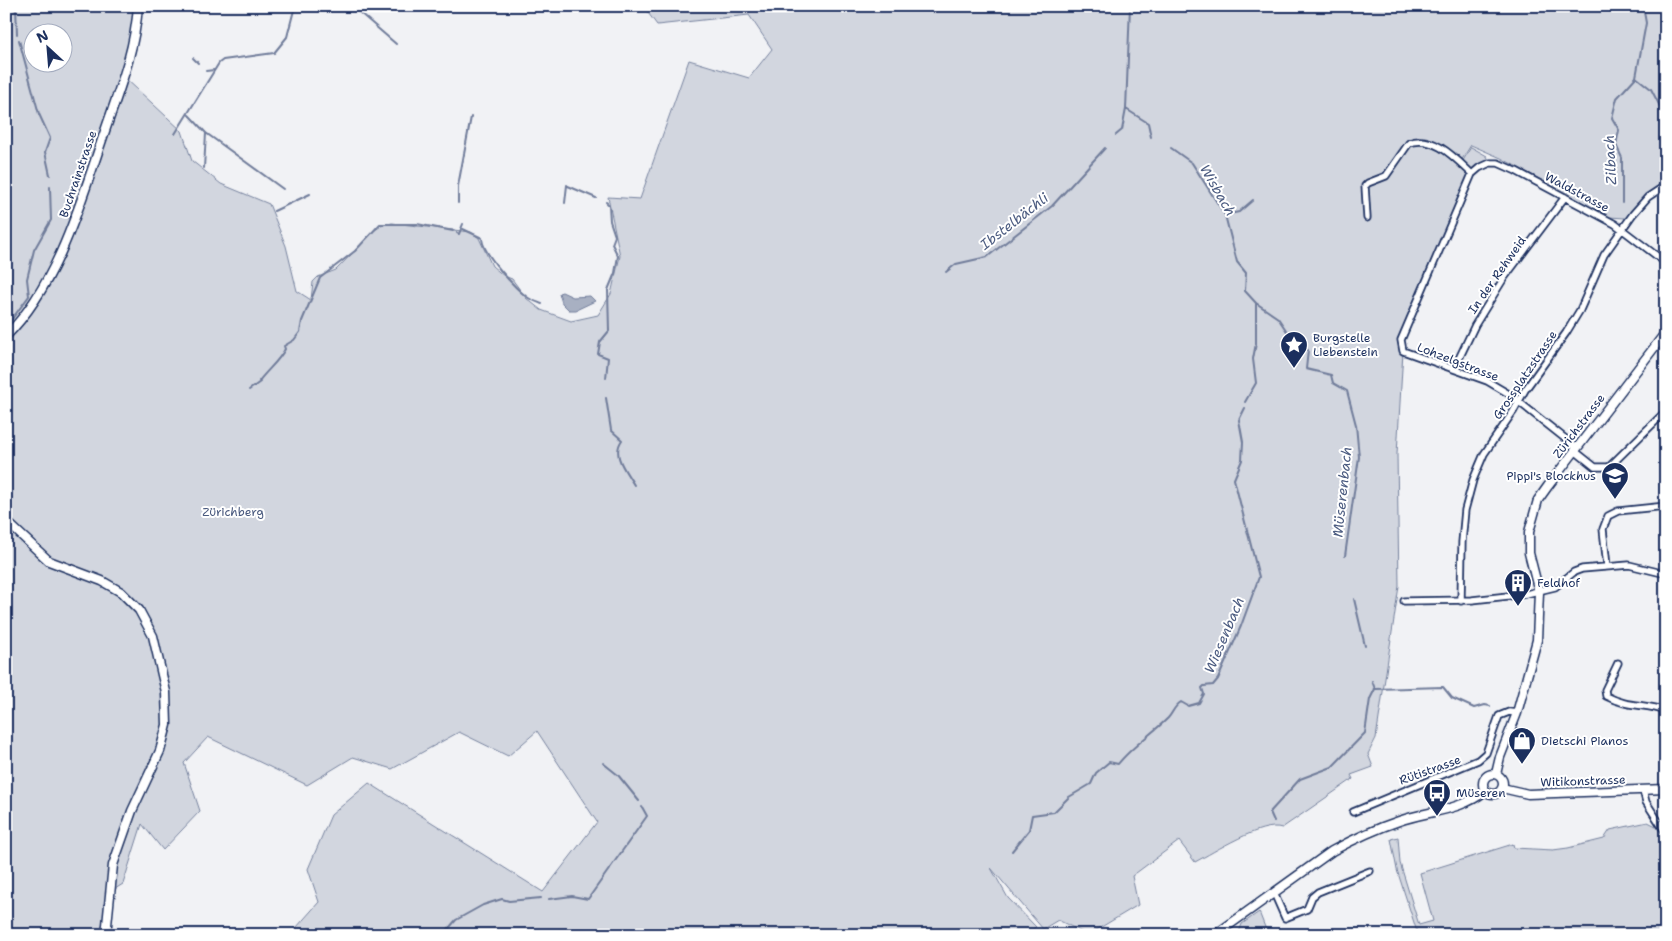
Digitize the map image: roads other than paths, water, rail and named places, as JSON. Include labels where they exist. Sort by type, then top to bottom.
[{"type":"street","name":"Buchrainstrasse","points":[[6,336],[20,320],[37,295],[69,236],[129,59],[138,6]]},
{"type":"street","points":[[1368,218],[1365,186],[1368,182],[1386,176],[1409,143],[1424,141],[1438,145],[1472,174]]},
{"type":"street","name":"Waldstrasse","points":[[1472,174],[1484,165],[1498,164],[1566,197],[1615,224],[1666,264]]},
{"type":"street","name":"Lohzelgstrasse","points":[[1472,174],[1401,340],[1403,351],[1487,381],[1518,401],[1595,467],[1609,467],[1666,411]]},
{"type":"street","name":"Grossplatzstrasse","points":[[1462,601],[1462,542],[1468,496],[1484,454],[1580,310],[1604,255],[1638,208],[1648,197],[1666,185]]},
{"type":"street","name":"In der Rehweid","points":[[1454,369],[1475,325],[1504,278],[1566,197]]},
{"type":"street","name":"Zürichstrasse","points":[[1496,774],[1500,757],[1517,713],[1536,640],[1539,592],[1529,553],[1531,519],[1538,500],[1666,332]]},
{"type":"street","points":[[1607,566],[1603,528],[1608,516],[1618,511],[1666,506]]},
{"type":"street","points":[[6,521],[49,561],[102,581],[121,592],[145,619],[156,650],[166,692],[167,725],[160,751],[132,812],[114,865],[106,935]]},
{"type":"street","points":[[1404,601],[1462,601],[1539,592],[1555,587],[1574,572],[1582,569],[1607,566],[1640,566],[1666,574]]},
{"type":"street","points":[[1618,663],[1605,690],[1606,696],[1622,704],[1655,707],[1666,711]]},
{"type":"street","name":"Rütistrasse","points":[[1352,812],[1446,772],[1469,766],[1486,752],[1499,716],[1509,712],[1517,713]]},
{"type":"street","points":[[1490,774],[1496,774],[1502,780],[1502,788],[1494,794],[1485,791],[1482,784],[1484,778],[1490,774]]},
{"type":"street","name":"Witikonstrasse","points":[[1502,788],[1528,794],[1666,789]]},
{"type":"street","points":[[1643,790],[1646,802],[1665,831]]},
{"type":"street","points":[[1215,935],[1353,839],[1400,820],[1459,805],[1477,798],[1485,791]]},
{"type":"street","points":[[1274,893],[1285,918],[1307,910],[1312,897],[1318,892],[1370,871]]},
{"type":"water","points":[[562,292],[573,297],[590,296],[595,301],[576,310],[569,310],[562,303],[559,293]]},
{"type":"waterway","points":[[16,6],[17,34]]},
{"type":"waterway","points":[[175,134],[219,63],[223,60],[274,53],[287,37],[295,6]]},
{"type":"waterway","points":[[352,6],[396,44]]},
{"type":"waterway","name":"Wisbach","points":[[1130,6],[1126,109],[1148,123],[1151,137]]},
{"type":"waterway","name":"Zilbach","points":[[1622,203],[1622,158],[1616,145],[1619,130],[1612,118],[1617,98],[1636,77],[1646,23],[1643,6]]},
{"type":"waterway","points":[[19,40],[39,114],[50,138],[45,152],[50,175]]},
{"type":"waterway","points":[[193,58],[198,63]]},
{"type":"waterway","points":[[206,71],[214,70]]},
{"type":"waterway","points":[[1636,77],[1651,89],[1666,118]]},
{"type":"waterway","name":"Ibstelbächli","points":[[1116,135],[1122,130],[1126,109]]},
{"type":"waterway","points":[[189,115],[206,133],[283,189]]},
{"type":"waterway","points":[[458,203],[458,186],[471,117]]},
{"type":"waterway","points":[[204,168],[206,133]]},
{"type":"waterway","name":"Ibstelbächli","points":[[946,272],[956,264],[987,257],[1052,206],[1105,148]]},
{"type":"waterway","name":"Müserenbach","points":[[1171,148],[1192,163],[1225,215],[1237,262],[1246,273],[1245,291],[1256,303],[1278,318],[1294,342],[1308,350],[1306,369],[1331,375],[1333,383],[1347,391],[1356,425],[1359,457],[1345,556]]},
{"type":"waterway","points":[[565,203],[567,185]]},
{"type":"waterway","points":[[568,186],[596,198]]},
{"type":"waterway","points":[[6,327],[29,296],[27,279],[34,250],[51,220],[50,187]]},
{"type":"waterway","points":[[274,211],[310,194]]},
{"type":"waterway","points":[[1225,215],[1239,212],[1253,200]]},
{"type":"waterway","points":[[606,202],[609,205],[610,221],[615,236],[612,244],[618,256],[615,273],[608,290],[609,331],[600,342],[598,354],[608,358],[606,378]]},
{"type":"waterway","points":[[249,390],[260,382],[283,353],[284,346],[294,340],[300,332],[302,321],[320,278],[355,251],[380,224],[417,224],[453,231]]},
{"type":"waterway","points":[[457,233],[459,234],[463,224]]},
{"type":"waterway","points":[[463,229],[482,238],[487,252],[507,278],[527,297],[542,304]]},
{"type":"waterway","name":"Wiesenbach","points":[[1245,402],[1256,383],[1253,359],[1256,343],[1256,303]]},
{"type":"waterway","points":[[606,398],[611,430],[622,440],[618,451],[619,457],[634,485]]},
{"type":"waterway","name":"Wiesenbach","points":[[1012,851],[1029,830],[1032,815],[1054,812],[1069,797],[1091,784],[1096,773],[1109,762],[1118,764],[1129,751],[1168,718],[1181,702],[1188,706],[1199,703],[1204,694],[1202,688],[1213,685],[1218,679],[1241,626],[1259,577],[1234,479],[1242,460],[1243,442],[1239,420],[1245,408]]},
{"type":"waterway","name":"Müserenbach","points":[[1354,599],[1365,646]]},
{"type":"waterway","name":"Müserenbach","points":[[1274,821],[1270,812],[1300,779],[1332,767],[1365,733],[1370,699],[1375,689],[1372,681]]},
{"type":"waterway","points":[[1376,689],[1443,687],[1452,698],[1474,708],[1485,705],[1490,706]]},
{"type":"waterway","points":[[603,763],[618,775],[639,801]]},
{"type":"waterway","points":[[549,899],[572,896],[588,899],[647,816],[642,807]]},
{"type":"waterway","points":[[443,935],[456,920],[483,905],[502,899],[509,901],[541,898]]},
{"type":"place","name":"Burgstelle Liebenstein","points":[[1294,369]]},
{"type":"place","name":"Pippi's Blockhus","points":[[1615,500]]},
{"type":"place","name":"Feldhof","points":[[1518,607]]},
{"type":"place","name":"Dietschi Pianos","points":[[1522,765]]},
{"type":"place","name":"Müseren","points":[[1437,817]]},
{"type":"park label","name":"Zürichberg","points":[[233,512]]}]
